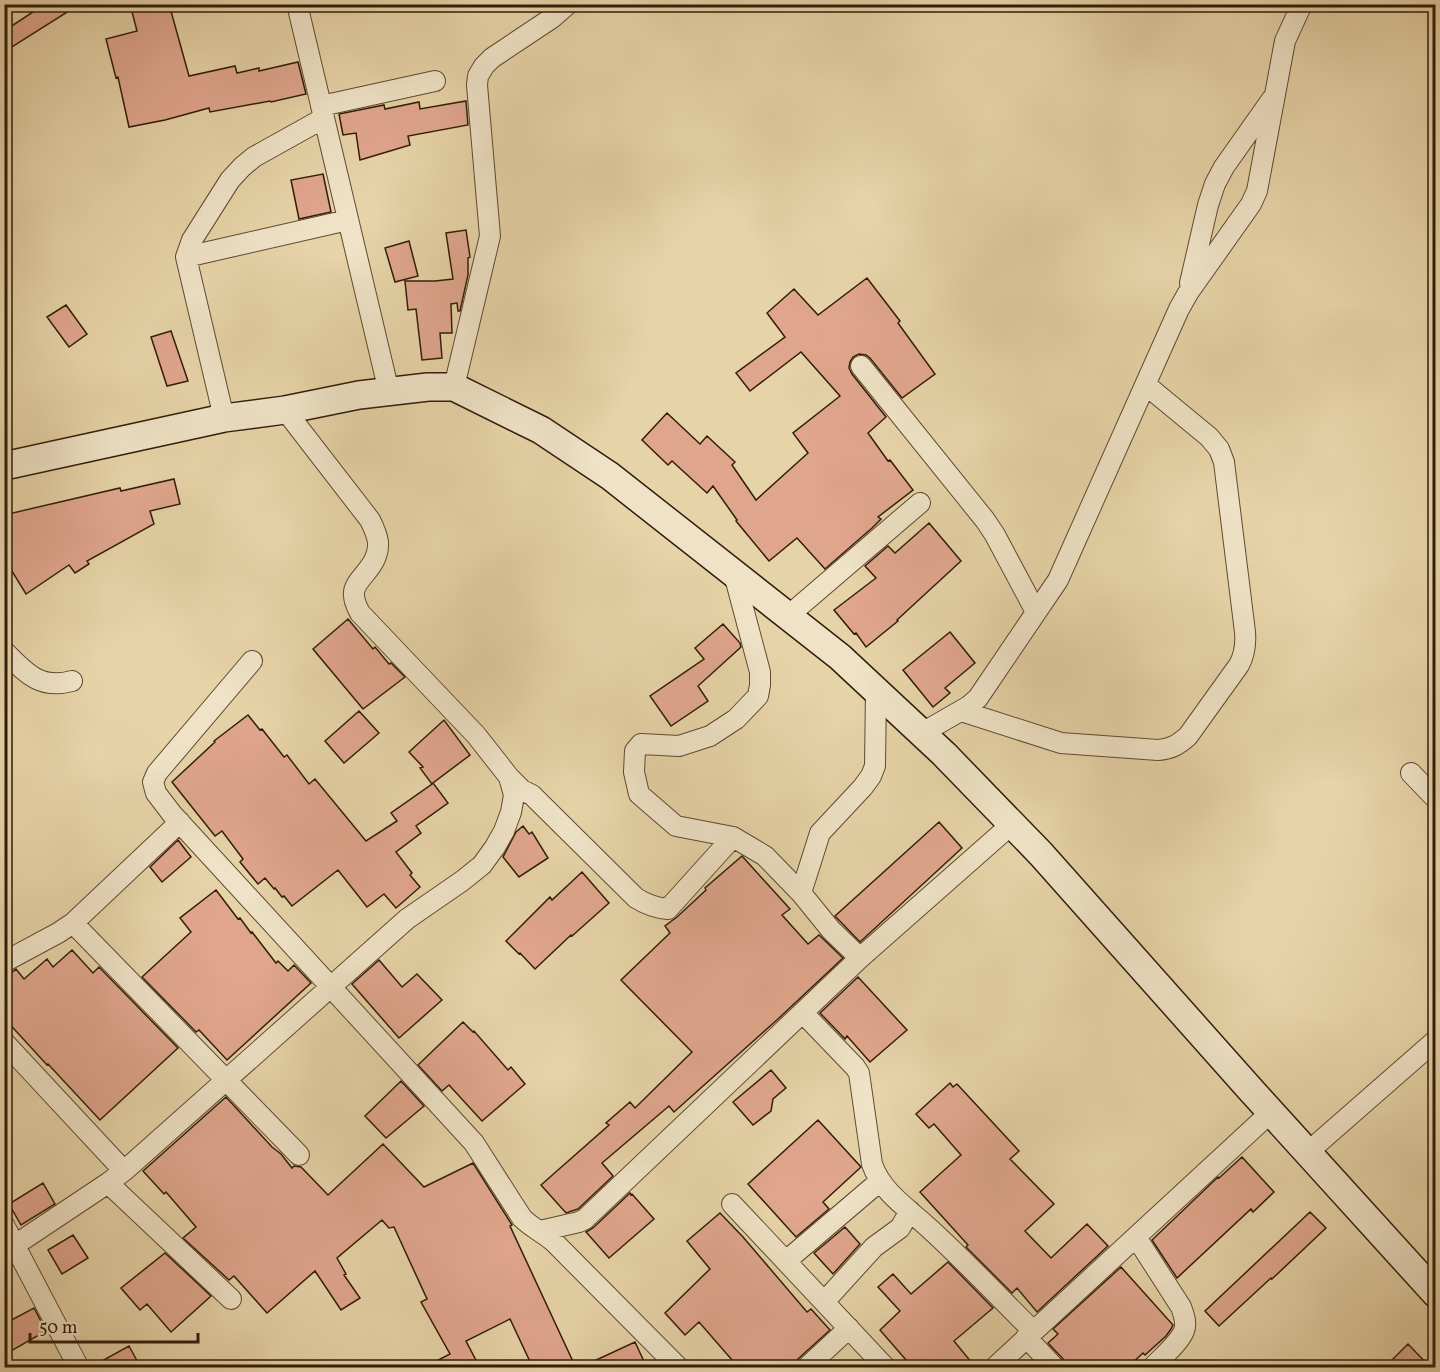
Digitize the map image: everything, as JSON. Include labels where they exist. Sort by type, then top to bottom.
[{"type":"street","points":[[297,4],[389,392]]},
{"type":"street","points":[[454,387],[490,236],[478,76],[492,58],[552,18],[568,4]]},
{"type":"street","points":[[922,733],[961,711],[978,698],[1058,580],[1179,309],[1251,204],[1257,191],[1285,41],[1302,4]]},
{"type":"street","points":[[224,418],[186,257],[192,240],[204,220],[230,180],[242,167],[323,112],[435,81]]},
{"type":"street","points":[[1188,293],[1215,184],[1224,167],[1275,94]]},
{"type":"street","points":[[186,257],[348,220]]},
{"type":"street","points":[[861,366],[985,520],[1036,612]]},
{"type":"street","points":[[961,711],[1061,743],[1169,749],[1188,736],[1239,665],[1244,656],[1246,644],[1224,462],[1219,449],[1209,437],[1146,385]]},
{"type":"street","points":[[4,466],[224,418],[285,410],[359,395],[428,387],[454,387],[541,430],[610,476],[840,657],[944,754],[1041,854],[1436,1294]]},
{"type":"street","points":[[285,410],[370,520],[378,541],[376,558],[369,571],[356,585],[353,593],[360,613],[476,735],[522,790],[532,795],[636,898],[657,909],[668,909],[733,837]]},
{"type":"street","points":[[788,616],[920,503]]},
{"type":"street","points":[[734,574],[760,672],[758,696],[736,719],[710,736],[679,746],[641,744],[635,751],[634,772],[639,794],[676,826],[733,837],[765,856],[801,893],[831,930],[860,958]]},
{"type":"street","points":[[4,651],[34,679],[50,684],[72,681]]},
{"type":"street","points":[[252,661],[157,773],[153,782],[156,793],[474,1143],[522,1218],[545,1234],[679,1368]]},
{"type":"street","points":[[801,893],[820,833],[863,787],[875,766],[876,691]]},
{"type":"street","points":[[1411,773],[1436,799]]},
{"type":"street","points":[[15,1245],[124,1171],[407,919],[482,865],[504,831],[511,812],[514,795],[509,777]]},
{"type":"street","points":[[4,962],[58,933],[73,922],[180,822]]},
{"type":"street","points":[[540,1232],[585,1220],[860,958],[1012,824]]},
{"type":"street","points":[[73,922],[299,1155]]},
{"type":"street","points":[[803,1013],[859,1073],[872,1164],[880,1181],[890,1193],[931,1229],[1030,1334],[1055,1368]]},
{"type":"street","points":[[1308,1152],[1436,1040]]},
{"type":"street","points":[[4,1042],[124,1171]]},
{"type":"street","points":[[993,1368],[1271,1112]]},
{"type":"street","points":[[786,1261],[880,1181]]},
{"type":"street","points":[[108,1183],[231,1299]]},
{"type":"street","points":[[732,1204],[886,1368]]},
{"type":"street","points":[[824,1302],[871,1251],[900,1228],[910,1211]]},
{"type":"street","points":[[4,1225],[79,1368]]},
{"type":"street","points":[[1136,1237],[1181,1307],[1185,1318],[1184,1330],[1152,1368]]},
{"type":"street","points":[[806,1368],[849,1328]]},
{"type":"building","points":[[28,4],[80,4],[4,52],[4,31],[33,12]]},
{"type":"building","points":[[130,4],[169,4],[189,76],[235,66],[237,73],[259,68],[259,71],[298,62],[306,94],[210,112],[209,108],[129,127],[118,77],[116,78],[106,39],[137,31]]},
{"type":"building","points":[[466,101],[468,125],[408,136],[410,145],[360,160],[356,133],[343,135],[339,114],[384,105],[385,109],[419,102],[420,109]]},
{"type":"building","points":[[323,174],[331,212],[299,219],[291,180]]},
{"type":"building","points":[[466,230],[470,257],[460,311],[458,311],[457,303],[451,304],[452,333],[440,333],[442,358],[422,360],[416,309],[408,310],[405,281],[453,279],[446,233]]},
{"type":"building","points":[[409,241],[418,276],[395,282],[385,248]]},
{"type":"building","points":[[867,278],[900,321],[898,323],[935,374],[902,398],[866,355],[859,354],[850,362],[849,368],[852,374],[886,417],[868,433],[913,490],[878,517],[881,519],[872,528],[825,569],[797,538],[769,561],[736,521],[713,486],[707,493],[672,461],[668,465],[642,440],[667,413],[700,444],[707,436],[735,462],[732,465],[756,500],[808,453],[793,433],[840,396],[801,352],[750,391],[736,373],[785,337],[767,313],[794,289],[818,315]]},
{"type":"building","points":[[66,305],[87,334],[69,347],[47,317]]},
{"type":"building","points":[[171,331],[188,381],[167,386],[151,337]]},
{"type":"building","points":[[174,479],[180,504],[150,511],[154,524],[87,561],[89,564],[75,573],[69,565],[26,594],[4,554],[4,515],[120,488],[121,491]]},
{"type":"building","points":[[929,523],[961,561],[898,621],[866,647],[834,610],[876,578],[865,566],[888,546],[895,553]]},
{"type":"building","points":[[348,619],[373,649],[375,647],[389,664],[391,663],[405,677],[363,709],[313,649]]},
{"type":"building","points":[[723,624],[741,647],[698,686],[708,701],[671,726],[650,696],[704,659],[695,648]]},
{"type":"building","points":[[950,632],[975,663],[945,688],[950,693],[933,707],[903,670]]},
{"type":"building","points":[[359,711],[379,733],[344,763],[325,741]]},
{"type":"building","points":[[248,715],[284,757],[287,755],[309,784],[315,779],[366,841],[397,821],[391,813],[432,784],[420,768],[423,767],[409,752],[444,720],[470,755],[433,783],[448,803],[416,826],[421,833],[396,852],[420,887],[396,908],[384,894],[367,907],[338,870],[292,906],[265,878],[258,884],[240,862],[243,859],[222,831],[215,836],[172,782],[214,741]]},
{"type":"building","points":[[939,822],[962,848],[860,942],[835,916]]},
{"type":"building","points":[[523,826],[529,834],[532,832],[548,858],[519,877],[503,857],[516,832]]},
{"type":"building","points":[[178,840],[191,857],[162,882],[150,867]]},
{"type":"building","points":[[742,856],[790,909],[782,915],[808,944],[819,935],[843,958],[674,1112],[669,1106],[602,1163],[613,1176],[578,1209],[566,1213],[541,1185],[609,1125],[606,1123],[630,1102],[635,1108],[692,1052],[621,980],[670,933],[665,926]]},
{"type":"building","points":[[582,872],[609,903],[535,969],[506,941],[550,897],[552,900]]},
{"type":"building","points":[[216,890],[276,963],[278,961],[288,971],[294,965],[311,983],[227,1060],[199,1030],[196,1032],[142,977],[191,932],[180,918]]},
{"type":"building","points":[[72,950],[93,973],[99,967],[178,1048],[100,1120],[4,1018],[4,979],[16,969],[24,979],[47,959],[53,967]]},
{"type":"building","points":[[379,960],[402,987],[417,974],[442,1000],[399,1038],[352,984]]},
{"type":"building","points":[[858,977],[907,1030],[870,1062],[847,1036],[845,1039],[820,1013]]},
{"type":"building","points":[[463,1022],[474,1031],[508,1070],[511,1067],[525,1084],[482,1121],[449,1085],[442,1091],[418,1065]]},
{"type":"building","points":[[771,1070],[786,1088],[773,1099],[771,1111],[753,1125],[733,1102]]},
{"type":"building","points":[[401,1081],[424,1106],[386,1138],[365,1116]]},
{"type":"building","points":[[950,1083],[953,1087],[957,1084],[1019,1151],[1010,1159],[1054,1204],[1025,1231],[1051,1258],[1087,1224],[1108,1246],[1037,1312],[1017,1288],[1012,1293],[966,1247],[968,1245],[920,1192],[961,1155],[934,1124],[929,1128],[916,1114]]},
{"type":"building","points":[[226,1097],[292,1168],[301,1167],[328,1195],[383,1144],[424,1187],[473,1163],[512,1225],[510,1226],[576,1368],[533,1368],[510,1319],[466,1341],[480,1368],[423,1368],[450,1354],[421,1302],[427,1299],[394,1227],[389,1228],[382,1220],[337,1258],[346,1274],[344,1275],[360,1298],[341,1310],[315,1271],[267,1313],[234,1276],[229,1280],[183,1238],[196,1227],[166,1192],[164,1194],[143,1171]]},
{"type":"building","points":[[818,1120],[861,1167],[823,1202],[829,1209],[796,1237],[748,1184]]},
{"type":"building","points":[[1242,1157],[1274,1192],[1253,1212],[1251,1209],[1177,1278],[1152,1240]]},
{"type":"building","points":[[43,1183],[55,1204],[21,1225],[9,1204]]},
{"type":"building","points":[[630,1193],[654,1219],[609,1258],[586,1232]]},
{"type":"building","points":[[1310,1212],[1326,1228],[1219,1326],[1205,1311]]},
{"type":"building","points":[[720,1213],[807,1312],[811,1309],[830,1330],[798,1359],[792,1368],[739,1368],[699,1322],[685,1335],[665,1313],[710,1269],[687,1241]]},
{"type":"building","points":[[845,1227],[860,1244],[833,1274],[814,1253]]},
{"type":"building","points":[[73,1235],[88,1258],[62,1274],[48,1250]]},
{"type":"building","points":[[165,1253],[211,1296],[171,1332],[147,1304],[140,1310],[121,1288]]},
{"type":"building","points":[[948,1262],[993,1308],[954,1341],[976,1368],[913,1368],[880,1330],[900,1311],[878,1287],[893,1274],[911,1294]]},
{"type":"building","points":[[1121,1267],[1173,1325],[1171,1329],[1145,1355],[1143,1353],[1127,1368],[1067,1368],[1064,1360],[1048,1343],[1058,1334],[1053,1329]]},
{"type":"building","points":[[34,1308],[46,1331],[4,1355],[4,1324]]},
{"type":"building","points":[[635,1342],[647,1368],[579,1368]]},
{"type":"building","points":[[1408,1344],[1431,1368],[1384,1368]]},
{"type":"building","points":[[129,1346],[141,1368],[91,1368],[91,1367]]}]
